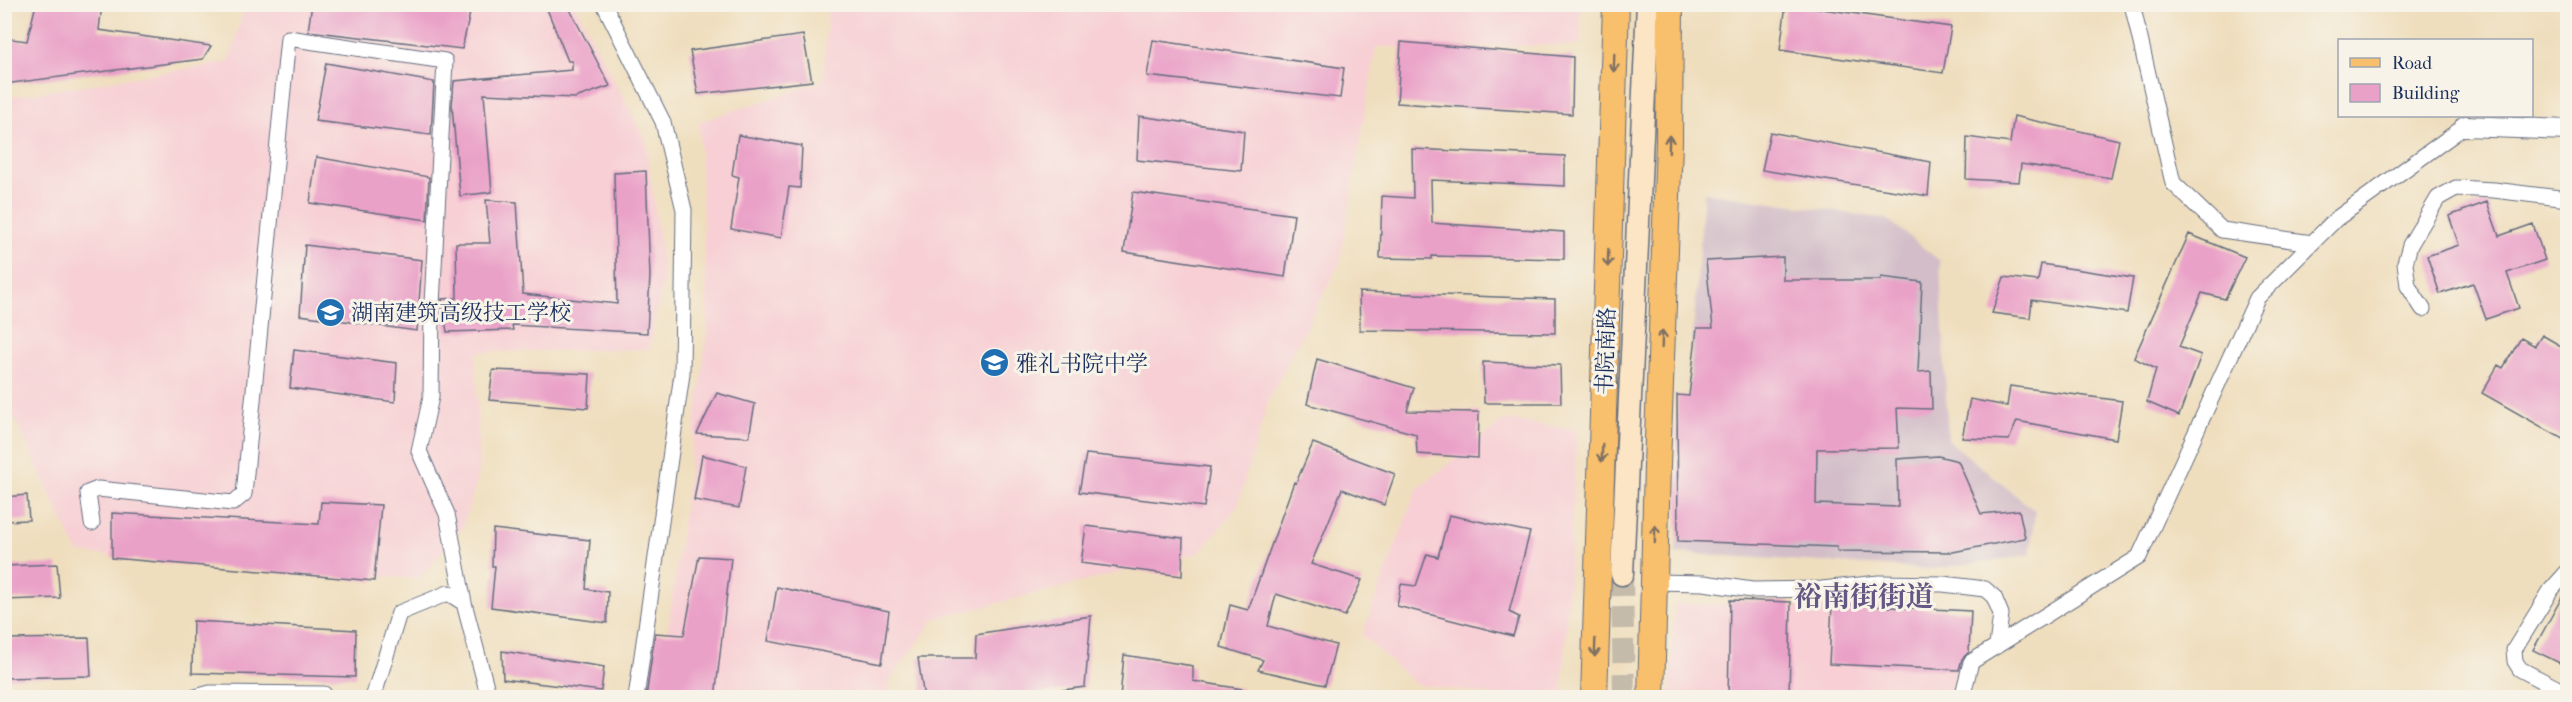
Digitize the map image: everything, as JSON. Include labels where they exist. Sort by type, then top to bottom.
[{"type":"main road","name":"书院南路","points":[[1594,698],[1616,4]]},
{"type":"main road","points":[[1622,574],[1648,4]]},
{"type":"main road","points":[[1651,698],[1669,143],[1670,4]]},
{"type":"street","points":[[604,4],[663,122],[684,210],[682,374],[636,698]]},
{"type":"street","points":[[2132,4],[2173,183],[2222,230],[2312,243]]},
{"type":"street","points":[[92,523],[88,493],[98,489],[233,503],[244,494],[288,38],[445,61],[432,304],[431,397],[419,451],[447,514],[464,603],[489,698]]},
{"type":"street","points":[[1962,698],[1971,662],[2139,557],[2257,298],[2336,219],[2465,126],[2568,130]]},
{"type":"street","points":[[2423,309],[2408,286],[2405,263],[2410,246],[2438,198],[2456,188],[2568,199]]},
{"type":"street","points":[[2568,572],[2550,590],[2514,650],[2515,661],[2520,669],[2568,694]]},
{"type":"street","points":[[1654,582],[1704,583],[1752,590],[1822,589],[1879,583],[1943,584],[1985,589],[1994,597],[2001,614],[1997,646]]},
{"type":"street","points":[[373,698],[399,613],[448,594],[464,603]]},
{"type":"street","points":[[192,698],[210,693],[324,694]]},
{"type":"shaded area","name":"湖南建筑高级技工学校","points":[[245,5],[575,5],[646,141],[664,276],[649,349],[476,352],[479,474],[462,528],[419,579],[78,553],[5,398],[5,98],[229,62]]},
{"type":"shaded area","name":"雅礼书院中学","points":[[828,5],[1581,5],[1580,45],[1376,47],[1340,262],[1269,398],[1237,507],[1199,553],[934,619],[889,682],[889,697],[659,698],[708,327],[699,122],[823,81]]},
{"type":"shaded area","points":[[1704,192],[1887,219],[1940,261],[1948,440],[2035,511],[2030,555],[1933,569],[1676,553]]},
{"type":"shaded area","points":[[1505,420],[1577,430],[1562,697],[1505,697],[1415,684],[1362,635],[1417,489]]},
{"type":"shaded area","points":[[1675,604],[1971,611],[1948,697],[1670,698]]},
{"type":"building","points":[[36,4],[102,4],[99,30],[211,46],[203,59],[4,84],[4,38],[27,41]]},
{"type":"building","points":[[312,4],[472,4],[462,49],[308,31]]},
{"type":"building","points":[[545,4],[567,4],[610,86],[575,98],[484,94],[492,192],[460,196],[452,106],[454,81],[572,70],[572,61],[568,61]]},
{"type":"building","points":[[1786,4],[1951,27],[1943,73],[1780,50]]},
{"type":"building","points":[[803,35],[812,81],[698,94],[690,51]]},
{"type":"building","points":[[1153,40],[1344,68],[1340,98],[1147,76]]},
{"type":"building","points":[[1401,42],[1573,57],[1572,114],[1397,103]]},
{"type":"building","points":[[326,63],[434,82],[431,135],[315,121]]},
{"type":"building","points":[[1139,116],[1244,131],[1241,171],[1137,160]]},
{"type":"building","points":[[2014,116],[2119,140],[2111,178],[2021,164],[2019,182],[1966,179],[1967,137],[2010,143]]},
{"type":"building","points":[[1770,132],[1931,162],[1928,196],[1762,170]]},
{"type":"building","points":[[738,135],[802,146],[800,188],[789,187],[781,238],[731,229],[739,177],[732,175]]},
{"type":"building","points":[[1412,149],[1565,156],[1565,186],[1431,180],[1432,223],[1564,232],[1564,259],[1432,256],[1432,259],[1380,258],[1382,196],[1413,198]]},
{"type":"building","points":[[316,157],[429,177],[427,220],[310,203]]},
{"type":"building","points":[[646,171],[650,276],[647,333],[512,325],[513,330],[447,332],[442,299],[457,298],[456,243],[490,243],[486,200],[517,202],[523,294],[617,304],[614,173]]},
{"type":"building","points":[[1133,192],[1294,215],[1285,277],[1124,252]]},
{"type":"building","points":[[2487,202],[2499,236],[2533,224],[2545,260],[2507,273],[2519,308],[2486,319],[2473,283],[2440,294],[2427,256],[2459,245],[2449,216]]},
{"type":"building","points":[[2189,234],[2245,257],[2225,299],[2202,293],[2179,347],[2201,355],[2179,416],[2147,402],[2156,369],[2134,358]]},
{"type":"building","points":[[305,245],[422,260],[417,331],[300,315]]},
{"type":"building","points":[[1783,257],[1783,280],[1880,280],[1881,277],[1922,282],[1918,372],[1931,371],[1932,409],[1897,408],[1899,448],[1817,449],[1816,504],[1898,507],[1897,459],[1938,456],[1958,461],[1981,514],[2019,510],[2025,538],[1953,552],[1837,551],[1837,547],[1678,541],[1677,395],[1689,396],[1697,328],[1713,328],[1706,261]]},
{"type":"building","points":[[2041,264],[2133,278],[2127,313],[2032,300],[2030,318],[1992,313],[2004,277],[2038,281]]},
{"type":"building","points":[[1359,292],[1555,299],[1555,333],[1360,330]]},
{"type":"building","points":[[2542,335],[2568,350],[2568,442],[2482,393],[2498,365],[2503,368],[2521,338],[2535,346]]},
{"type":"building","points":[[294,350],[397,363],[395,402],[290,388]]},
{"type":"building","points":[[1317,359],[1414,388],[1407,411],[1479,412],[1478,458],[1417,454],[1416,434],[1307,404]]},
{"type":"building","points":[[1483,362],[1560,365],[1561,403],[1484,403]]},
{"type":"building","points":[[493,370],[590,374],[588,408],[489,400]]},
{"type":"building","points":[[2010,386],[2122,401],[2116,439],[2017,421],[2009,440],[1962,438],[1970,399],[2007,406]]},
{"type":"building","points":[[717,393],[755,404],[749,437],[697,434]]},
{"type":"building","points":[[1313,443],[1395,474],[1384,505],[1342,489],[1311,564],[1362,580],[1345,616],[1276,594],[1268,626],[1336,645],[1325,685],[1258,670],[1263,660],[1221,647],[1230,605],[1248,610],[1294,482],[1296,483]]},
{"type":"building","points":[[1086,454],[1210,467],[1204,507],[1079,492]]},
{"type":"building","points":[[702,455],[746,466],[739,508],[694,500]]},
{"type":"building","points":[[27,495],[29,520],[4,521],[4,497]]},
{"type":"building","points":[[321,502],[381,505],[374,581],[112,558],[112,513],[319,524]]},
{"type":"building","points":[[1449,515],[1530,532],[1509,612],[1519,617],[1513,636],[1397,606],[1401,584],[1416,586],[1427,554],[1438,557]]},
{"type":"building","points":[[1086,526],[1183,538],[1182,576],[1081,563]]},
{"type":"building","points":[[493,529],[590,540],[586,589],[608,592],[607,623],[491,607],[495,566],[492,566]]},
{"type":"building","points":[[699,556],[731,558],[715,698],[646,698],[655,633],[684,635]]},
{"type":"building","points":[[57,564],[60,598],[4,600],[4,566]]},
{"type":"building","points":[[2568,586],[2568,667],[2533,650]]},
{"type":"building","points":[[777,587],[889,611],[882,663],[768,641]]},
{"type":"building","points":[[1730,600],[1791,602],[1789,698],[1728,698]]},
{"type":"building","points":[[1832,604],[1971,611],[1969,652],[1962,659],[1959,670],[1829,664]]},
{"type":"building","points":[[1091,616],[1085,687],[1002,698],[924,698],[918,658],[975,658],[976,634]]},
{"type":"building","points":[[193,621],[356,630],[355,677],[192,673]]},
{"type":"building","points":[[89,638],[91,676],[4,678],[4,639]]},
{"type":"building","points":[[502,651],[604,667],[601,691],[503,679]]},
{"type":"building","points":[[1124,655],[1193,666],[1193,681],[1242,689],[1241,698],[1120,698]]},
{"type":"tunnel","points":[[1622,574],[1624,698]]},
{"type":"place","name":"湖南建筑高级技工学校","points":[[330,312]]},
{"type":"place","name":"雅礼书院中学","points":[[995,363]]},
{"type":"district","name":"裕南街街道","points":[[1864,596]]}]
